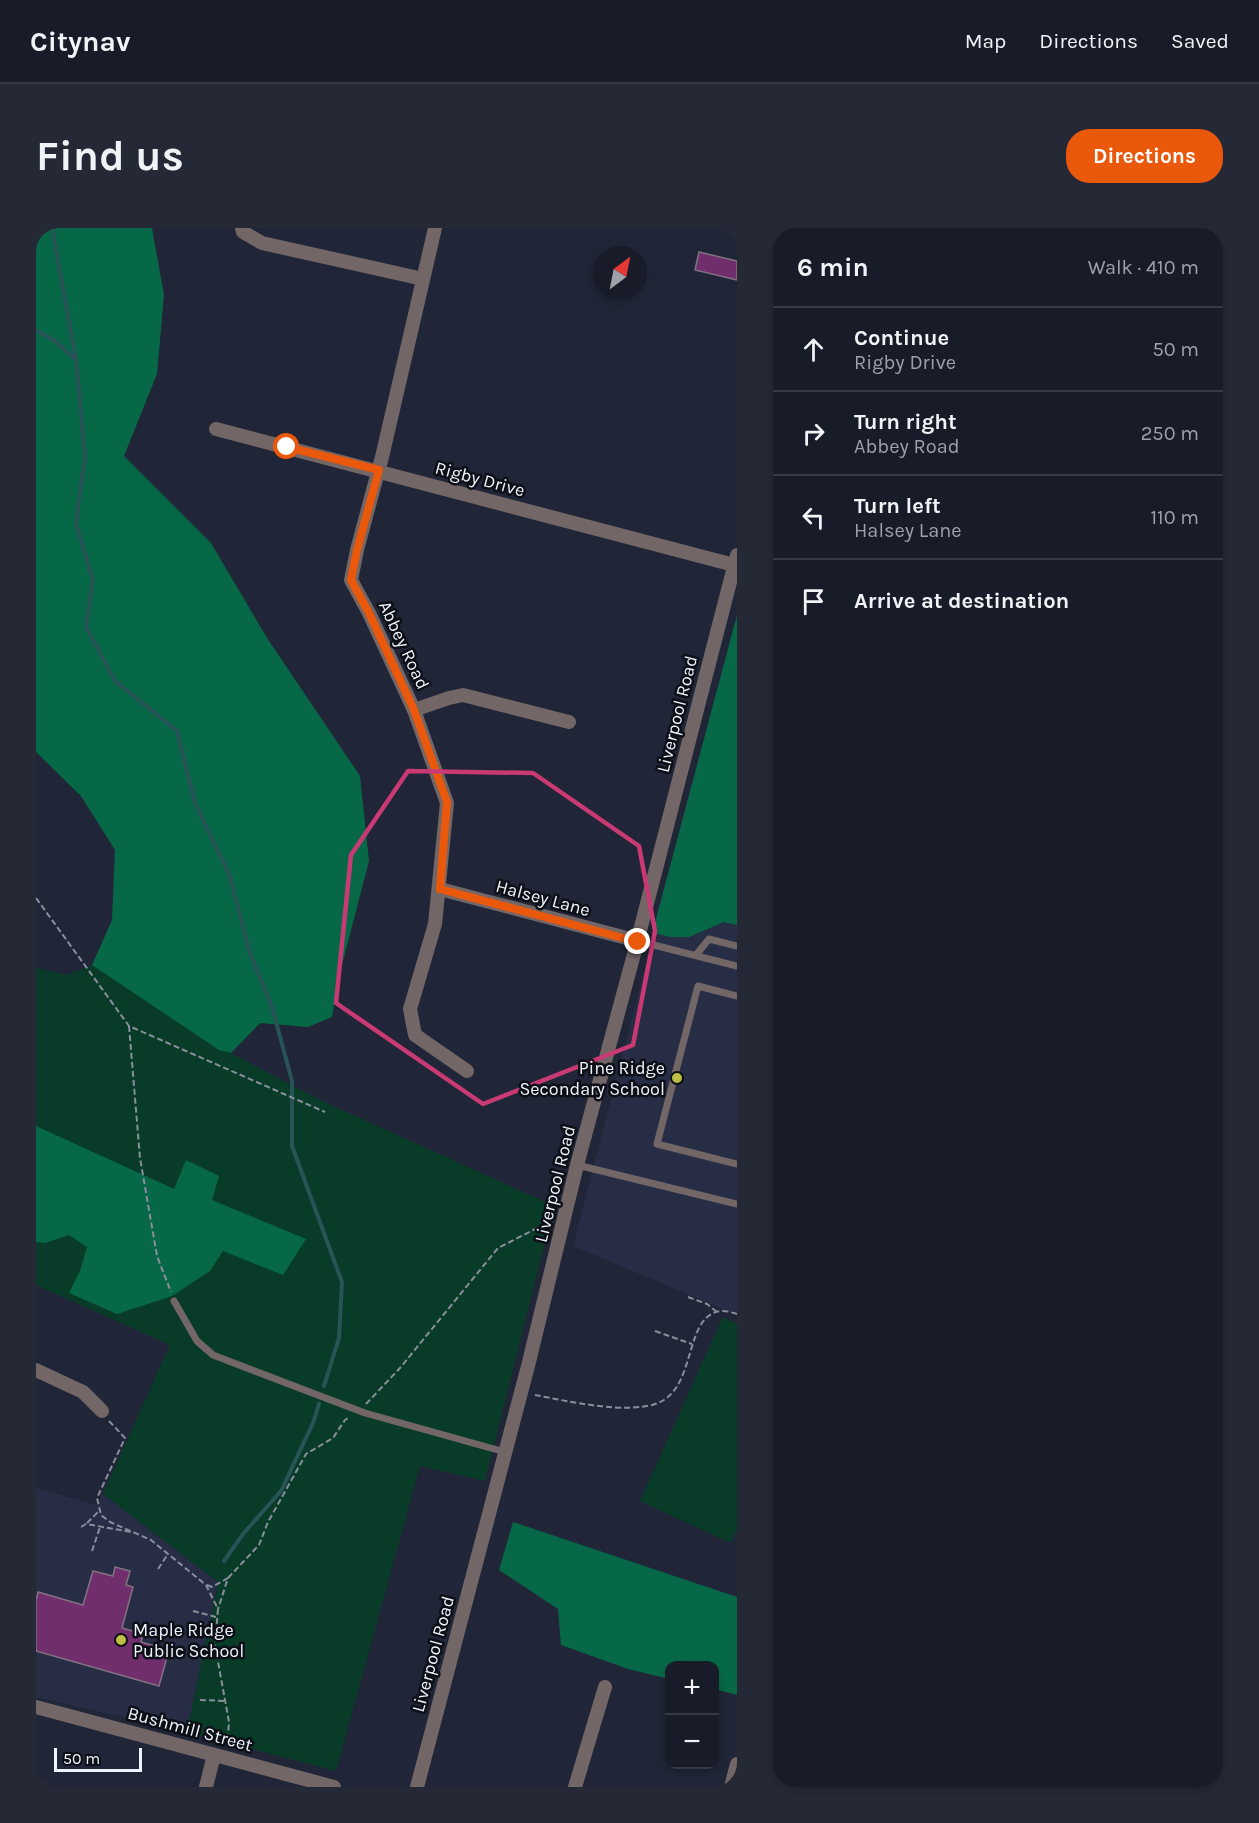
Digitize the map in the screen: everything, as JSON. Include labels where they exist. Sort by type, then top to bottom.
[{"type":"street","points":[[242,228],[243,232],[262,243],[423,279]]},
{"type":"street","name":"Abbey Road","points":[[435,228],[351,580],[369,613],[414,710],[447,802],[435,924],[410,1008],[415,1035],[467,1071]]},
{"type":"street","name":"Rigby Drive","points":[[216,429],[735,560]]},
{"type":"street","name":"Liverpool Road","points":[[417,1787],[506,1452],[735,560]]},
{"type":"street","points":[[414,710],[463,695],[569,722]]},
{"type":"street","name":"Halsey Lane","points":[[440,889],[638,942]]},
{"type":"street","points":[[36,1370],[83,1392],[102,1411]]},
{"type":"street","points":[[575,1787],[605,1687]]},
{"type":"street","name":"Bushmill Street","points":[[36,1707],[334,1787]]},
{"type":"street","points":[[207,1787],[221,1757]]},
{"type":"street","points":[[731,1787],[737,1764]]},
{"type":"lane","points":[[696,955],[709,939],[737,946]]},
{"type":"lane","points":[[638,942],[737,966]]},
{"type":"lane","points":[[737,996],[698,986],[657,1144],[737,1163]]},
{"type":"lane","points":[[578,1165],[737,1204]]},
{"type":"lane","points":[[174,1301],[198,1341],[213,1355],[360,1411],[506,1452]]},
{"type":"path","points":[[36,898],[129,1026],[324,1112]]},
{"type":"path","points":[[129,1026],[140,1158],[157,1256],[174,1301]]},
{"type":"path","points":[[102,1411],[125,1438],[97,1498],[101,1515],[110,1522],[152,1540],[206,1585],[212,1587],[228,1578],[259,1545],[268,1522],[306,1454],[333,1438],[345,1420],[360,1411],[400,1368],[498,1248],[551,1221]]},
{"type":"path","points":[[688,1297],[707,1304],[717,1313]]},
{"type":"path","points":[[535,1395],[596,1405],[636,1407],[659,1402],[674,1391],[683,1378],[697,1329],[708,1318],[722,1311],[737,1314]]},
{"type":"path","points":[[655,1331],[693,1344]]},
{"type":"path","points":[[81,1527],[100,1510]]},
{"type":"path","points":[[86,1524],[135,1533]]},
{"type":"path","points":[[92,1551],[100,1527]]},
{"type":"path","points":[[158,1569],[168,1554]]},
{"type":"path","points":[[221,1757],[229,1722],[215,1645],[218,1609],[228,1578]]},
{"type":"path","points":[[206,1585],[218,1609]]},
{"type":"path","points":[[193,1611],[217,1618]]},
{"type":"path","points":[[200,1700],[225,1701]]},
{"type":"highlighted area","points":[[408,771],[533,773],[639,846],[655,931],[633,1045],[483,1104],[336,1003],[351,855]]},
{"type":"shaded area","name":"Pine Ridge Secondary School","points":[[724,922],[737,925],[737,1315],[573,1246],[654,933],[670,937],[689,937]]},
{"type":"shaded area","name":"Maple Ridge Public School","points":[[36,1488],[97,1505],[103,1494],[218,1582],[187,1732],[36,1697]]},
{"type":"green space","points":[[36,228],[152,228],[164,295],[157,374],[124,456],[211,543],[267,638],[360,776],[369,861],[337,984],[332,1017],[308,1027],[260,1023],[231,1053],[219,1050],[92,965],[112,920],[115,850],[81,796],[36,752]]},
{"type":"green space","points":[[737,615],[737,925],[724,922],[689,937],[670,937],[654,933],[653,930]]},
{"type":"green space","points":[[92,965],[219,1050],[231,1053],[320,1100],[554,1206],[485,1481],[420,1466],[336,1771],[187,1732],[218,1582],[103,1494],[170,1345],[36,1285],[36,968],[66,975]]},
{"type":"green space","points":[[36,1126],[174,1189],[186,1160],[219,1176],[212,1200],[306,1239],[283,1275],[223,1251],[210,1271],[172,1296],[117,1314],[69,1293],[80,1271],[87,1247],[69,1235],[45,1243],[36,1242]]},
{"type":"green space","points":[[723,1317],[737,1324],[737,1529],[731,1543],[640,1501]]},
{"type":"green space","points":[[513,1522],[737,1597],[737,1695],[719,1690],[719,1661],[665,1661],[665,1678],[628,1669],[561,1645],[558,1609],[499,1570]]},
{"type":"building","points":[[699,252],[737,261],[737,280],[695,270]]},
{"type":"building","points":[[115,1567],[130,1571],[126,1585],[133,1587],[122,1628],[143,1634],[141,1642],[169,1650],[159,1686],[36,1651],[38,1592],[83,1605],[93,1571],[113,1576]]},
{"type":"waterway","points":[[52,228],[76,360],[85,457],[76,524],[93,580],[86,627],[115,681],[177,731],[195,803],[229,874],[250,953],[272,1007],[292,1081],[292,1146],[342,1282],[339,1338],[324,1386]]},
{"type":"waterway","points":[[36,330],[55,341],[75,359]]},
{"type":"waterway","points":[[224,1561],[243,1534],[281,1491],[313,1423],[319,1404]]},
{"type":"place","name":"Pine Ridge Secondary School","points":[[677,1078]]},
{"type":"place","name":"Maple Ridge Public School","points":[[121,1640]]},
{"type":"route","points":[[287,447],[379,470],[351,580],[369,613],[414,710],[447,802],[440,889],[638,942]]}]
